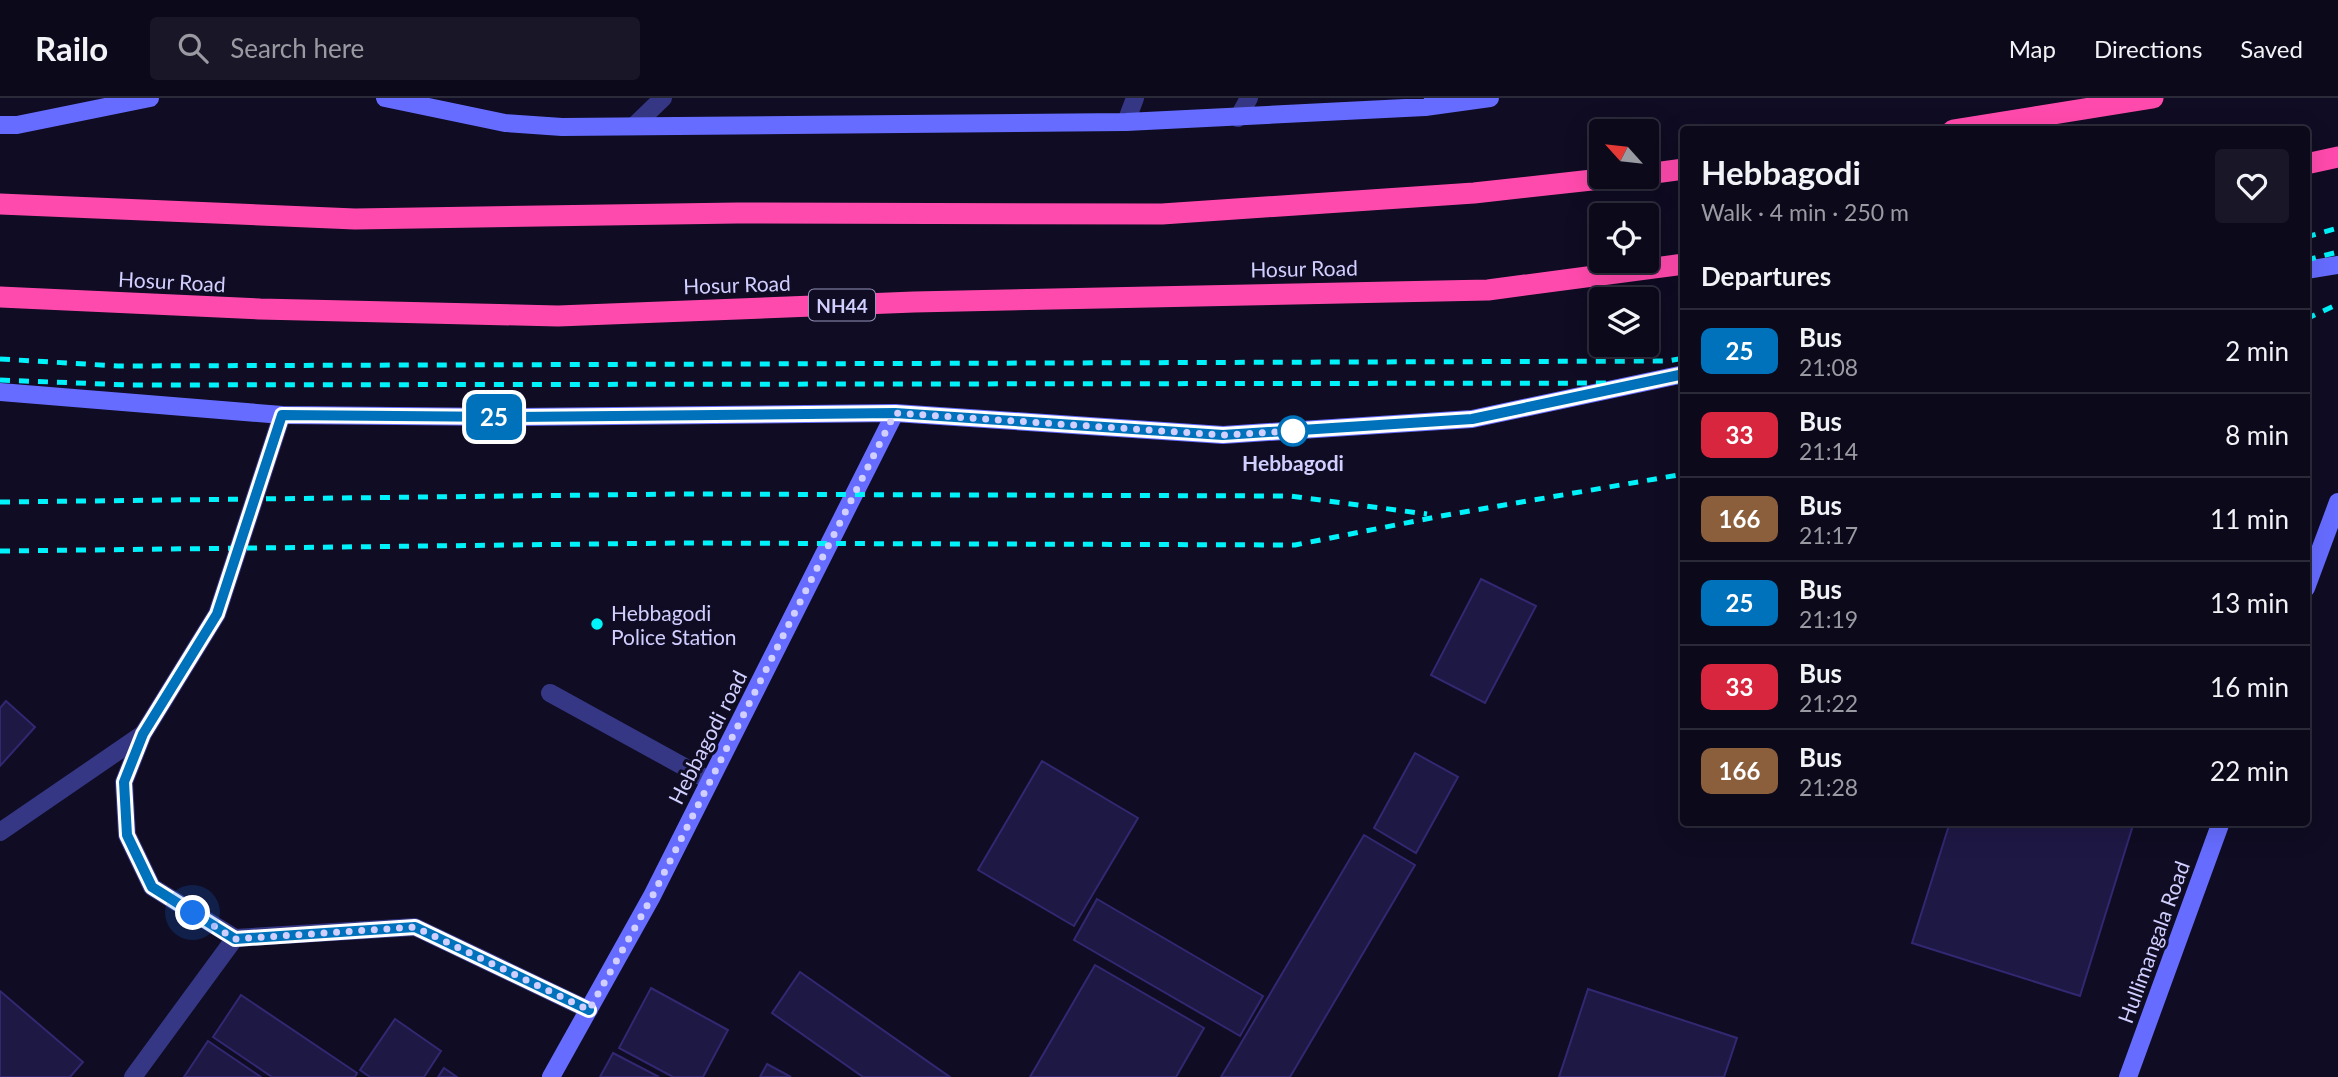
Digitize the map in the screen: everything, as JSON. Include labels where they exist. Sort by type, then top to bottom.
[{"type":"highway","points":[[1978,126],[2153,98]]},
{"type":"highway","points":[[2310,163],[2338,157]]},
{"type":"highway","points":[[1659,172],[1680,170]]},
{"type":"highway","points":[[0,204],[355,219],[737,214],[1163,214],[1474,193],[1589,180]]},
{"type":"highway","name":"Hosur Road","points":[[0,297],[260,309],[558,316],[915,302],[1488,290],[1680,265]]},
{"type":"street","points":[[0,125],[17,125],[149,98]]},
{"type":"street","points":[[385,98],[505,123],[562,127],[1126,122],[1425,107],[1490,98]]},
{"type":"street","points":[[634,126],[663,98]]},
{"type":"street","points":[[1126,122],[1135,98]]},
{"type":"street","points":[[1238,118],[1249,98]]},
{"type":"street","points":[[2310,269],[2338,265]]},
{"type":"street","points":[[0,392],[282,415],[516,417],[895,413],[1223,435],[1472,419],[1680,375]]},
{"type":"street","name":"Hebbagodi road","points":[[551,1077],[652,897],[895,413]]},
{"type":"street","points":[[282,415],[217,614],[143,734],[124,782],[127,835],[152,887],[235,939],[415,927],[589,1010]]},
{"type":"street","points":[[2310,577],[2338,502]]},
{"type":"street","points":[[550,693],[710,781]]},
{"type":"street","points":[[0,832],[143,734]]},
{"type":"street","name":"Hullimangala Road","points":[[2128,1077],[2220,826]]},
{"type":"street","points":[[132,1077],[235,939]]},
{"type":"building","points":[[1481,579],[1536,606],[1485,703],[1431,675]]},
{"type":"building","points":[[6,701],[35,727],[0,766],[0,708]]},
{"type":"building","points":[[1415,753],[1458,777],[1416,853],[1374,828]]},
{"type":"building","points":[[1042,761],[1138,818],[1074,926],[978,870]]},
{"type":"building","points":[[1949,826],[2133,826],[2080,996],[1912,943]]},
{"type":"building","points":[[1364,835],[1415,865],[1290,1077],[1221,1077]]},
{"type":"building","points":[[1097,899],[1263,996],[1240,1036],[1074,940]]},
{"type":"building","points":[[1095,965],[1204,1028],[1176,1077],[1030,1077]]},
{"type":"building","points":[[800,972],[950,1077],[863,1077],[772,1013]]},
{"type":"building","points":[[651,988],[728,1030],[703,1077],[673,1077],[619,1048]]},
{"type":"building","points":[[1588,989],[1737,1038],[1724,1077],[1559,1077]]},
{"type":"building","points":[[0,991],[83,1062],[70,1077],[0,1077]]},
{"type":"building","points":[[241,995],[357,1073],[355,1077],[272,1077],[213,1037]]},
{"type":"building","points":[[395,1019],[441,1051],[424,1077],[370,1077],[360,1070]]},
{"type":"building","points":[[208,1041],[261,1077],[184,1077]]},
{"type":"building","points":[[613,1053],[659,1077],[600,1077]]},
{"type":"building","points":[[767,1064],[791,1077],[760,1077]]},
{"type":"building","points":[[444,1068],[457,1077],[438,1077]]},
{"type":"railway","points":[[2310,236],[2338,228]]},
{"type":"railway","points":[[2310,259],[2338,252]]},
{"type":"railway","points":[[2310,317],[2338,304]]},
{"type":"railway","points":[[0,359],[118,366],[1667,361],[1680,359]]},
{"type":"railway","points":[[0,380],[128,385],[1666,383],[1680,381]]},
{"type":"railway","points":[[0,551],[680,543],[1295,545],[1441,516],[1680,475]]},
{"type":"railway","points":[[0,502],[680,494],[1290,496],[1427,514]]},
{"type":"bus line","name":"25","points":[[589,1010],[415,927],[235,939],[152,887],[127,835],[124,782],[143,734],[217,614],[282,415],[516,417],[895,413],[1223,435],[1472,419],[1680,375]]},
{"type":"place","name":"Hebbagodi","points":[[1293,431]]},
{"type":"place","name":"Hebbagodi Police Station","points":[[597,624]]},
{"type":"route","points":[[193,913],[235,939],[415,927],[589,1010],[652,897],[895,413],[1223,435],[1306,430],[1293,431]]}]
